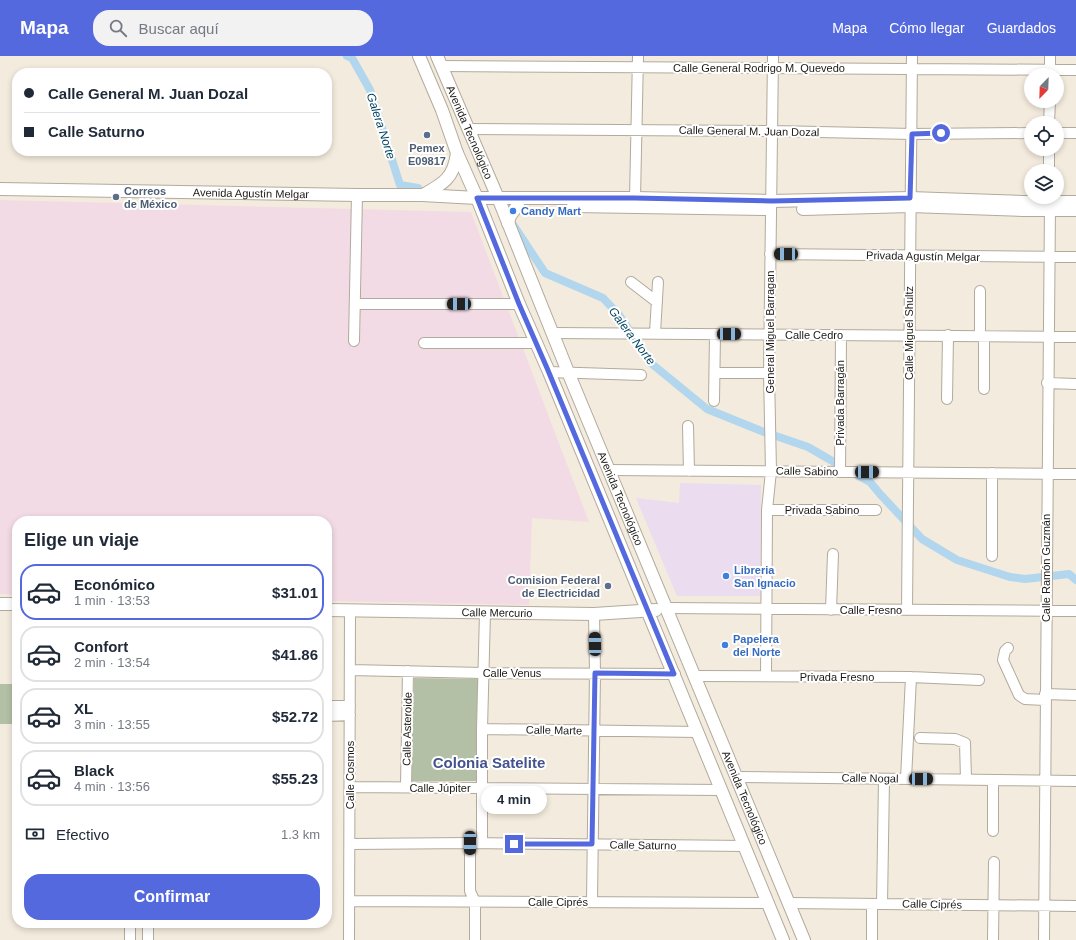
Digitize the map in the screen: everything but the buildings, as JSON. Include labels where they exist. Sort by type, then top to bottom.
[{"type":"main road","name":"Avenida Tecnológico","points":[[419,56],[519,304],[549,372],[783,940]]},
{"type":"main road","name":"Avenida Tecnológico","points":[[439,61],[499,201],[568,372],[804,940]]},
{"type":"main road","points":[[422,195],[447,180],[455,164],[457,153]]},
{"type":"main road","name":"Avenida Agustín Melgar","points":[[0,189],[422,195],[477,198],[518,205],[771,205],[910,202],[1024,203]]},
{"type":"main road","name":"Avenida Agustín Melgar","points":[[499,201],[635,198],[771,205]]},
{"type":"main road","name":"Avenida Agustín Melgar","points":[[1064,202],[1076,202]]},
{"type":"main road","name":"Avenida Agustín Melgar","points":[[1053,204],[1076,210]]},
{"type":"main road","points":[[508,223],[510,216],[518,205]]},
{"type":"main road","points":[[0,604],[12,604]]},
{"type":"main road","name":"Calle Mercurio","points":[[332,610],[594,614],[648,611],[667,608]]},
{"type":"street","points":[[635,198],[638,56]]},
{"type":"street","name":"General Miguel Barragan","points":[[766,676],[768,510],[771,471],[769,334],[773,56]]},
{"type":"street","name":"Calle Miguel Shultz","points":[[907,610],[912,56]]},
{"type":"street","points":[[1050,56],[1050,68]]},
{"type":"street","name":"Calle General Rodrigo M. Quevedo","points":[[439,61],[638,67],[1024,71]]},
{"type":"street","name":"Calle General Rodrigo M. Quevedo","points":[[1064,71],[1076,70]]},
{"type":"street","name":"Calle General M. Juan Dozal","points":[[468,129],[772,131],[912,134],[1024,133]]},
{"type":"street","points":[[1064,133],[1076,133]]},
{"type":"street","points":[[354,341],[357,195]]},
{"type":"street","name":"Calle Ramón Guzmán","points":[[1044,940],[1049,204]]},
{"type":"street","name":"Privada Agustín Melgar","points":[[770,254],[1076,257]]},
{"type":"street","points":[[631,282],[657,302]]},
{"type":"street","points":[[655,333],[658,282]]},
{"type":"street","points":[[980,291],[984,389]]},
{"type":"street","points":[[355,304],[519,304]]},
{"type":"street","name":"Calle Cedro","points":[[552,333],[1076,336]]},
{"type":"street","points":[[714,401],[715,334]]},
{"type":"street","name":"Privada Barragán","points":[[840,472],[841,335]]},
{"type":"street","points":[[948,335],[948,399]]},
{"type":"street","points":[[424,343],[537,344]]},
{"type":"street","points":[[549,372],[641,375]]},
{"type":"street","points":[[715,373],[769,373]]},
{"type":"street","points":[[1047,383],[1076,384]]},
{"type":"street","points":[[688,426],[688,471]]},
{"type":"street","name":"Calle Sabino","points":[[609,470],[1076,474]]},
{"type":"street","points":[[992,473],[992,556]]},
{"type":"street","name":"Privada Sabino","points":[[768,510],[876,510]]},
{"type":"street","points":[[831,610],[832,554]]},
{"type":"street","name":"Calle Fresno","points":[[667,608],[1076,611]]},
{"type":"street","name":"Calle Cosmos","points":[[349,940],[350,610]]},
{"type":"street","points":[[482,844],[482,729],[485,612]]},
{"type":"street","points":[[592,902],[595,673],[594,614]]},
{"type":"street","points":[[1008,648],[1005,651],[1003,660],[1019,695],[1025,699],[1076,694]]},
{"type":"street","name":"Calle Venus","points":[[350,670],[483,673],[674,674]]},
{"type":"street","name":"Calle Asteroide","points":[[406,787],[408,671]]},
{"type":"street","name":"Privada Fresno","points":[[695,676],[911,677],[979,680]]},
{"type":"street","points":[[906,779],[911,677]]},
{"type":"street","points":[[332,707],[350,711]]},
{"type":"street","points":[[332,715],[350,711]]},
{"type":"street","name":"Calle Marte","points":[[482,729],[698,732]]},
{"type":"street","points":[[920,738],[955,739],[965,743],[966,780]]},
{"type":"street","name":"Calle Nogal","points":[[736,777],[1076,781]]},
{"type":"street","points":[[872,940],[877,904],[884,779]]},
{"type":"street","points":[[993,831],[994,780]]},
{"type":"street","name":"Calle Júpiter","points":[[350,787],[721,790]]},
{"type":"street","points":[[470,843],[470,892],[475,902],[474,940]]},
{"type":"street","name":"Calle Saturno","points":[[350,844],[470,843],[745,846]]},
{"type":"street","points":[[993,940],[994,862]]},
{"type":"street","name":"Calle Ciprés","points":[[349,901],[768,903]]},
{"type":"street","name":"Calle Ciprés","points":[[789,903],[1076,906]]},
{"type":"street","points":[[130,928],[130,940]]},
{"type":"street","points":[[148,928],[148,940]]},
{"type":"shaded area","name":"Comision Federal de Electricidad","points":[[0,200],[471,212],[589,522],[532,518],[529,605],[332,601],[332,516],[12,516],[12,595],[0,594]]},
{"type":"shaded area","points":[[680,483],[761,485],[760,596],[677,596],[636,498],[679,503]]},
{"type":"green space","points":[[414,678],[479,679],[477,781],[411,781]]},
{"type":"green space","points":[[0,684],[12,684],[12,724],[0,724]]},
{"type":"waterway","name":"Galera Norte","points":[[347,56],[352,58],[370,90],[400,185],[418,188]]},
{"type":"waterway","name":"Galera Norte","points":[[514,226],[545,273],[603,298],[619,315],[652,364],[707,409],[764,432]]},
{"type":"waterway","name":"Galera Norte","points":[[776,436],[808,447],[834,462]]},
{"type":"waterway","name":"Galera Norte","points":[[857,475],[870,482],[922,539],[957,560],[1010,577],[1025,579],[1069,574],[1076,580]]},
{"type":"place","name":"Pemex E09817","points":[[427,135]]},
{"type":"place","name":"Correos de México","points":[[116,197]]},
{"type":"place","name":"Candy Mart","points":[[513,211]]},
{"type":"place","name":"Libreria San Ignacio","points":[[726,576]]},
{"type":"place","name":"Comision Federal de Electricidad","points":[[608,586]]},
{"type":"place","name":"Papelera del Norte","points":[[725,645]]},
{"type":"district","name":"Colonia Satelite","points":[[489,762]]},
{"type":"route","points":[[514,844],[592,844],[595,673],[674,674],[519,304],[477,198],[635,198],[772,201],[910,198],[912,134],[941,133]]}]
